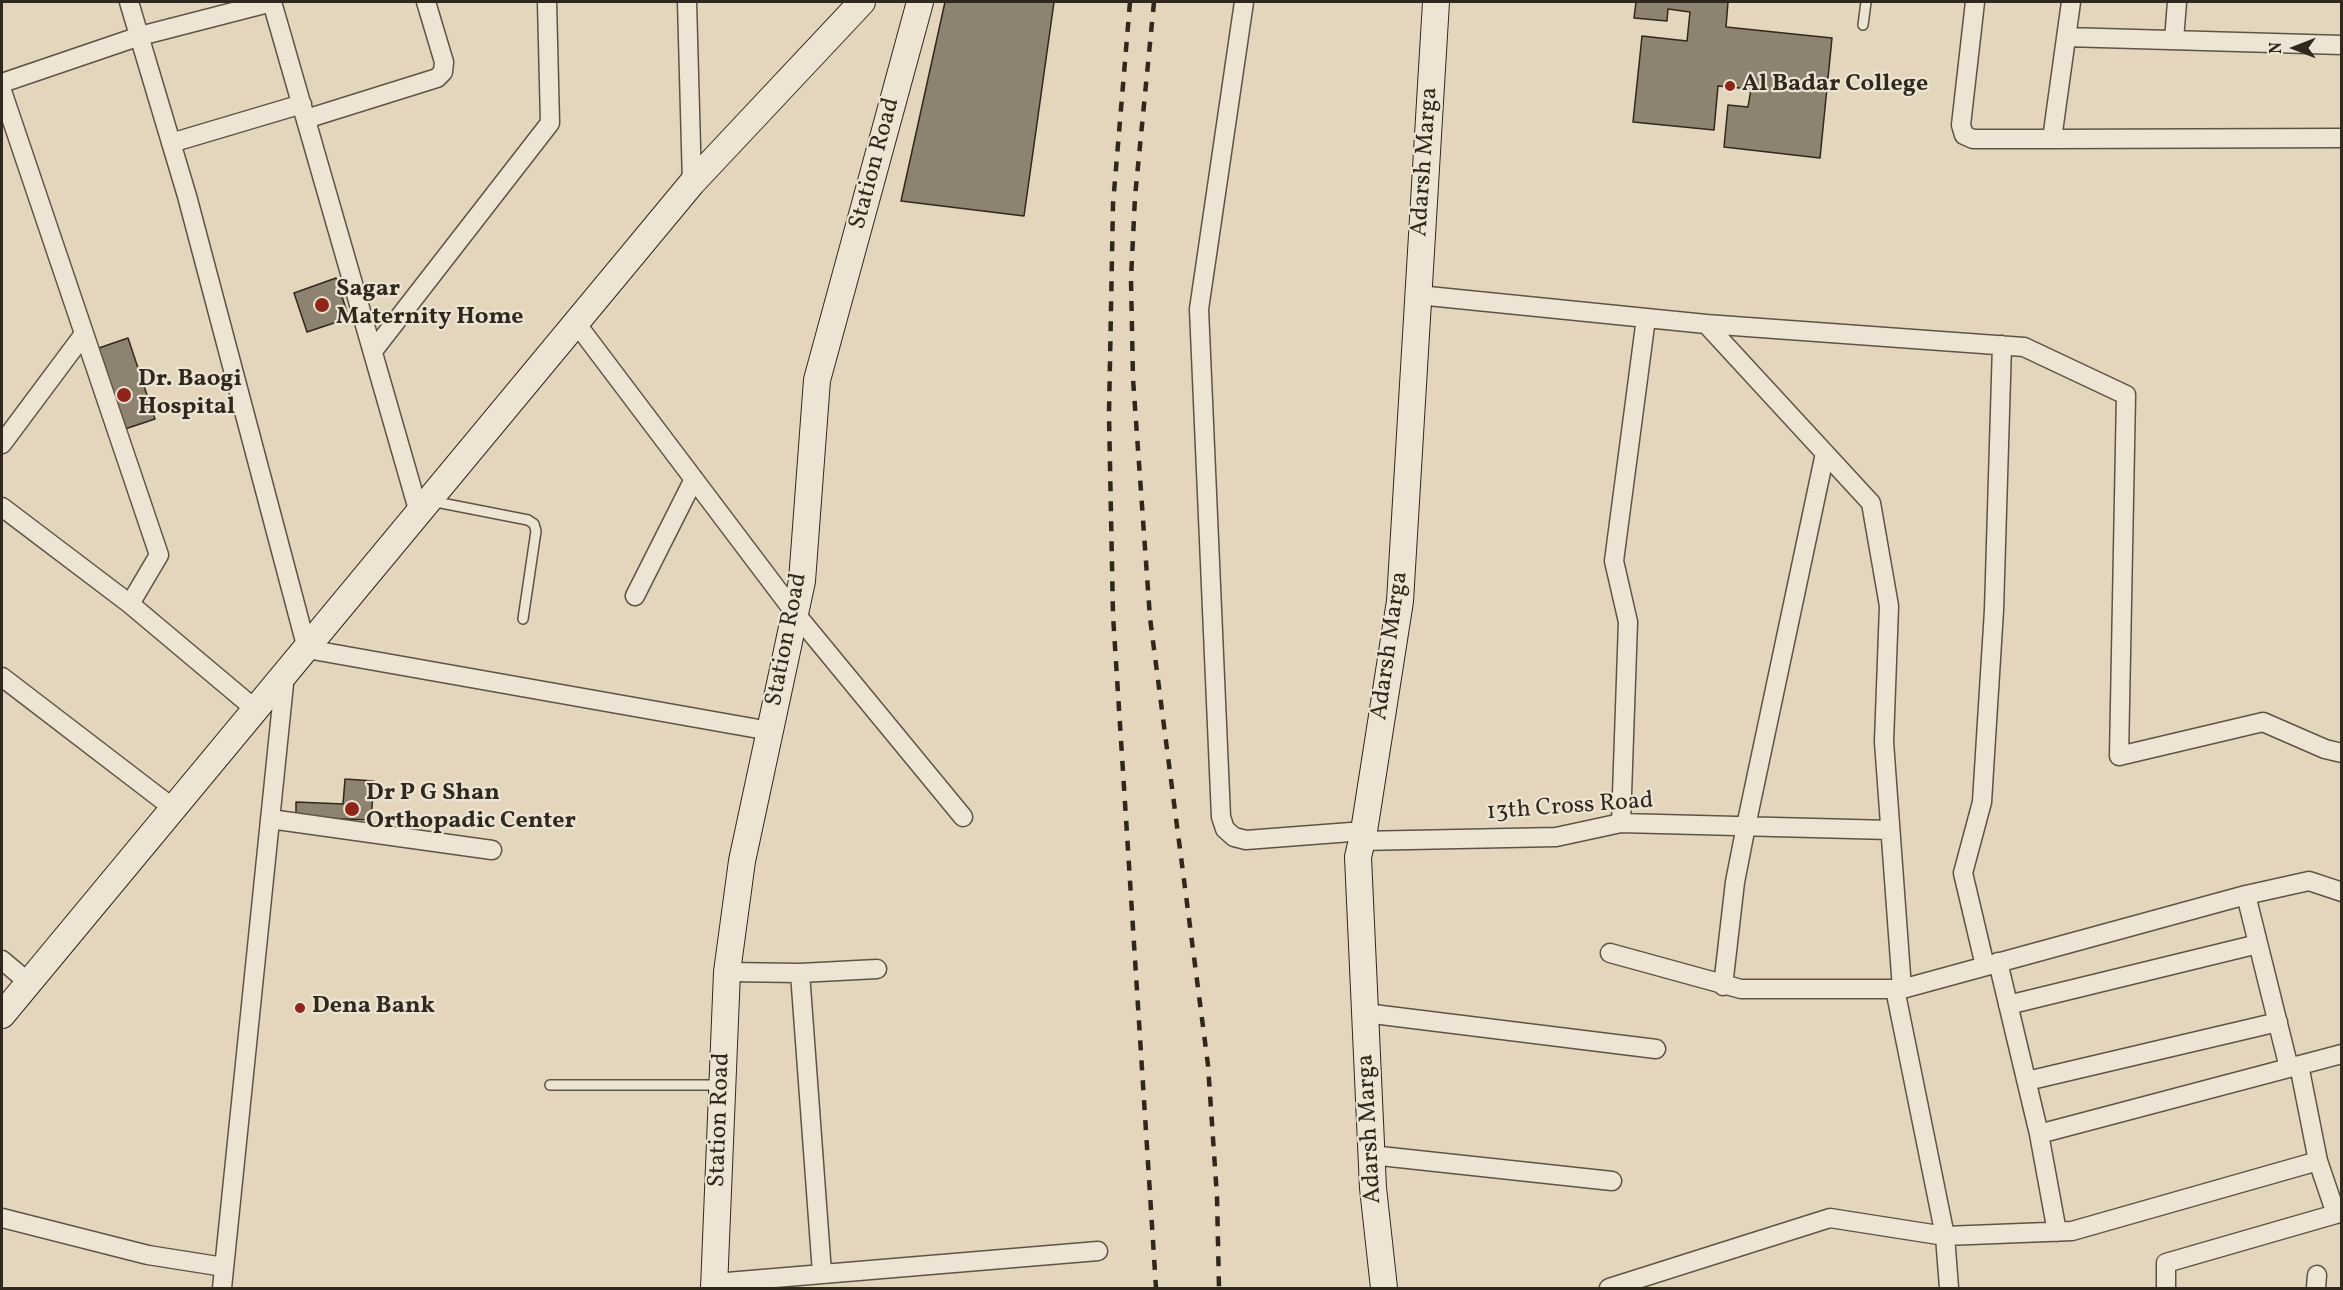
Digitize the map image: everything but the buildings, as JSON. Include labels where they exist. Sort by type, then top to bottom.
[{"type":"main road","points":[[2,1014],[255,709],[307,650],[692,183],[862,2]]},
{"type":"main road","name":"Station Road","points":[[714,1286],[727,972],[742,861],[802,581],[817,380],[920,2]]},
{"type":"main road","name":"Adarsh Marga","points":[[1384,1288],[1371,1155],[1358,858],[1400,601],[1436,2]]},
{"type":"street","points":[[129,2],[171,143],[307,650],[770,731]]},
{"type":"street","points":[[2,83],[140,36],[272,2],[373,351],[424,507]]},
{"type":"street","points":[[171,143],[437,78],[443,72],[444,62],[426,2]]},
{"type":"street","points":[[373,351],[550,123],[547,2]]},
{"type":"street","points":[[687,2],[692,183]]},
{"type":"street","name":"13th Cross Road","points":[[1244,2],[1199,309],[1221,817],[1225,829],[1234,837],[1246,840],[1362,836],[1556,837],[1621,824],[1890,830]]},
{"type":"street","points":[[1975,2],[1961,125],[1964,135],[1973,139],[2342,138]]},
{"type":"street","points":[[2052,139],[2071,2]]},
{"type":"street","points":[[2174,40],[2177,2]]},
{"type":"street","points":[[2066,37],[2342,45]]},
{"type":"street","points":[[2,91],[159,555],[129,604]]},
{"type":"street","points":[[1418,295],[1706,324],[2024,347],[2126,395],[2119,756],[2263,722],[2325,749],[2342,753]]},
{"type":"street","points":[[1621,824],[1628,622],[1614,561],[1646,318]]},
{"type":"street","points":[[576,323],[795,613],[963,817]]},
{"type":"street","points":[[1706,324],[1870,502],[1889,606],[1884,742],[1899,988],[1945,1236],[1949,1288]]},
{"type":"street","points":[[2,444],[84,334]]},
{"type":"street","points":[[2002,345],[1994,610],[1982,802],[1963,873],[1991,964],[2008,1005],[2039,1134],[2057,1232]]},
{"type":"street","points":[[1723,986],[1735,882],[1825,453]]},
{"type":"street","points":[[636,596],[694,479]]},
{"type":"street","points":[[2,507],[129,604],[255,709]]},
{"type":"street","points":[[222,1288],[285,674]]},
{"type":"street","points":[[2,677],[173,808]]},
{"type":"street","points":[[270,819],[492,850]]},
{"type":"street","points":[[1610,953],[1723,986],[1899,988],[2246,895],[2309,881],[2342,892]]},
{"type":"street","points":[[2166,1288],[2166,1263],[2339,1213],[2318,1161],[2294,1067],[2277,1022],[2246,895]]},
{"type":"street","points":[[2008,1005],[2258,944]]},
{"type":"street","points":[[2,960],[28,982]]},
{"type":"street","points":[[727,972],[801,973],[878,969]]},
{"type":"street","points":[[801,973],[822,1281]]},
{"type":"street","points":[[1365,1013],[1656,1049]]},
{"type":"street","points":[[2027,1081],[2277,1022]]},
{"type":"street","points":[[2039,1134],[2342,1054]]},
{"type":"street","points":[[1371,1155],[1612,1181]]},
{"type":"street","points":[[1609,1288],[1830,1218],[1945,1236],[2072,1231],[2318,1161]]},
{"type":"street","points":[[2,1218],[148,1255],[224,1267]]},
{"type":"street","points":[[714,1286],[822,1281],[1098,1251]]},
{"type":"lane","points":[[1863,25],[1866,2]]},
{"type":"lane","points":[[424,507],[528,520],[534,524],[536,531],[523,619]]},
{"type":"lane","points":[[550,1085],[722,1085]]},
{"type":"railway","points":[[1130,2],[1113,204],[1109,414],[1113,615],[1156,1288]]},
{"type":"railway","points":[[1154,2],[1135,197],[1131,279],[1133,379],[1150,618],[1208,1065],[1217,1197],[1219,1288]]},
{"type":"place","name":"Al Badar College","points":[[1730,86]]},
{"type":"place","name":"Sagar Maternity Home","points":[[322,305]]},
{"type":"place","name":"Dr. Baogi Hospital","points":[[124,395]]},
{"type":"place","name":"Dr P G Shan Orthopadic Center","points":[[352,809]]},
{"type":"place","name":"Dena Bank","points":[[300,1008]]}]
